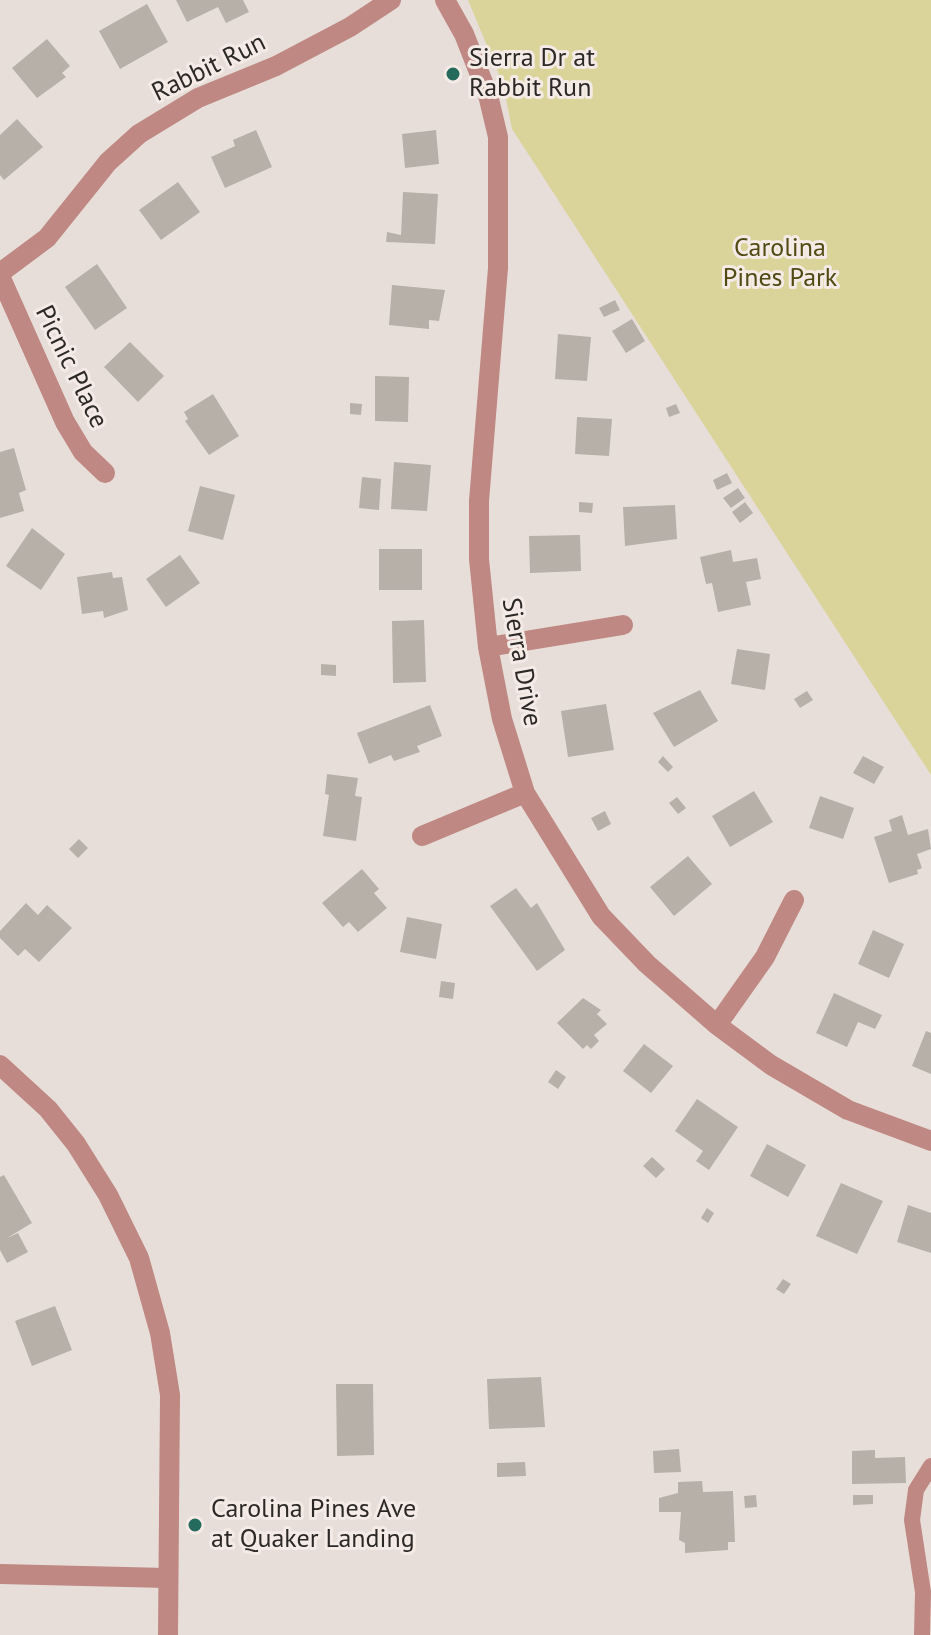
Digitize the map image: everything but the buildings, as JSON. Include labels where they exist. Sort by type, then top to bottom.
[{"type":"street","name":"Rabbit Run","points":[[0,274],[47,238],[108,162],[139,134],[198,98],[276,66],[391,0]]},
{"type":"street","name":"Sierra Drive","points":[[445,0],[464,34],[483,83],[498,137],[498,268],[479,501],[479,559],[488,647],[502,719],[525,793],[601,916],[647,964],[717,1025],[771,1065],[848,1110],[931,1141]]},
{"type":"street","name":"Picnic Place","points":[[0,274],[65,422],[83,452],[105,473]]},
{"type":"street","points":[[488,647],[623,625]]},
{"type":"street","points":[[422,836],[525,793]]},
{"type":"street","points":[[717,1025],[765,957],[794,900]]},
{"type":"street","points":[[0,1065],[48,1109],[76,1144],[108,1195],[139,1258],[160,1333],[170,1395],[168,1635]]},
{"type":"street","points":[[0,1574],[167,1578]]},
{"type":"lane","points":[[922,1635],[923,1592],[912,1520],[916,1490],[931,1466]]},
{"type":"green space","name":"Carolina Pines Park","points":[[468,0],[931,0],[931,775],[512,129],[503,84]]},
{"type":"place","name":"Sierra Dr at Rabbit Run","points":[[453,74]]},
{"type":"place","name":"Carolina Pines Ave at Quaker Landing","points":[[195,1525]]}]
